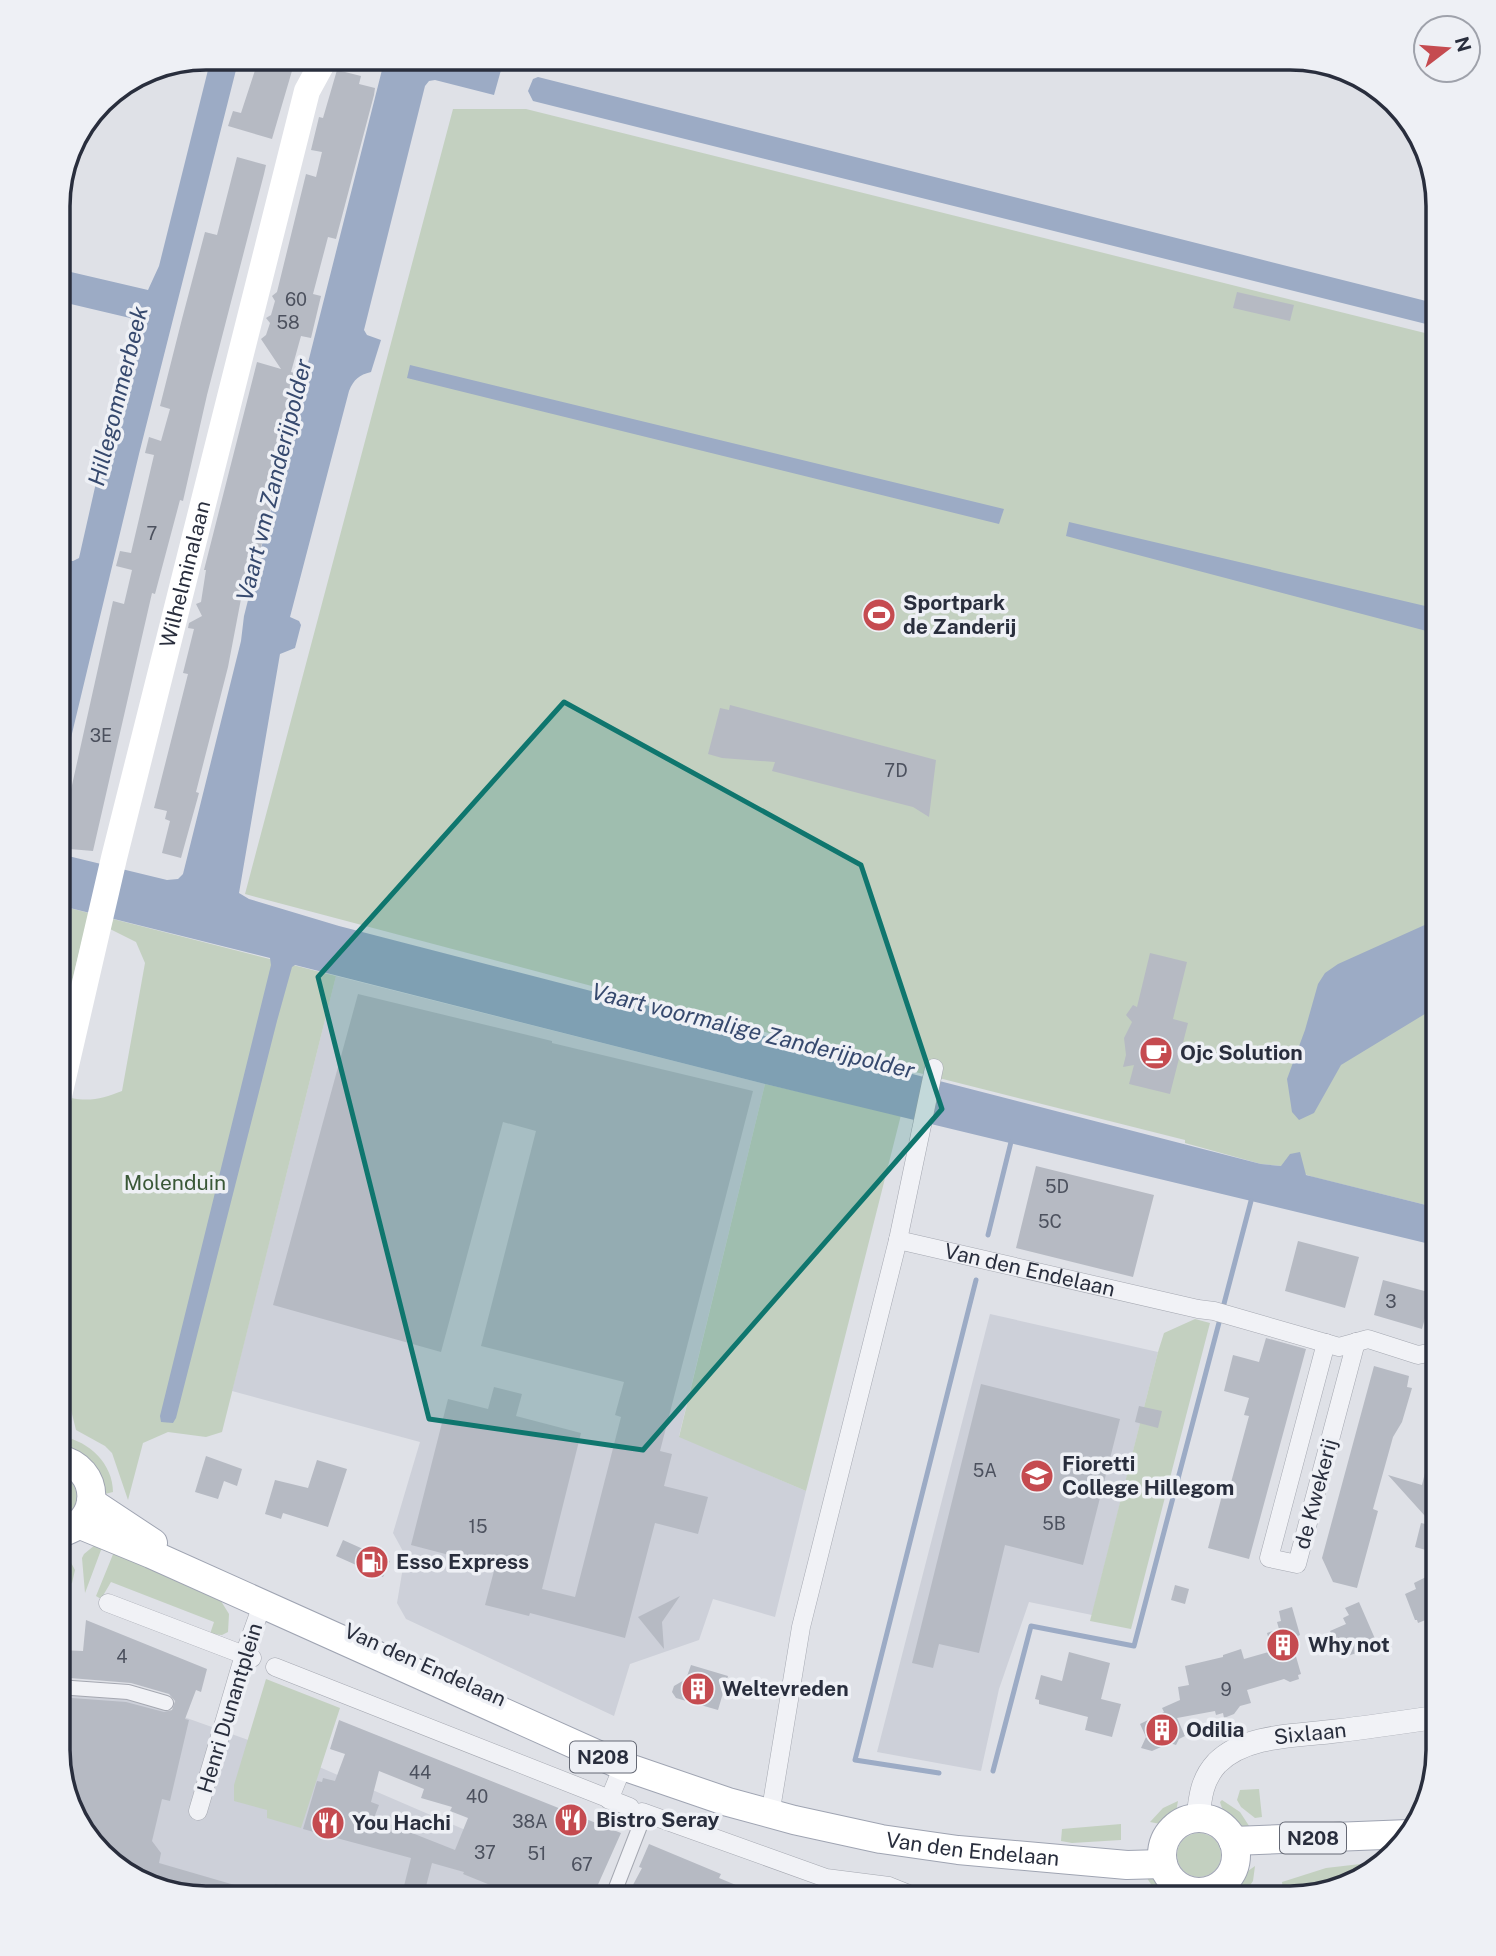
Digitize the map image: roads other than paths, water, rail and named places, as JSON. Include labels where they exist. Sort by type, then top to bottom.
[{"type":"main road","name":"Wilhelminalaan","points":[[70,1044],[98,921],[307,91],[318,70]]},
{"type":"main road","points":[[70,1463],[85,1475],[92,1493],[76,1520]]},
{"type":"main road","name":"Van den Endelaan","points":[[76,1520],[156,1546],[638,1759],[772,1803],[904,1832],[1035,1848],[1106,1848],[1163,1854]]},
{"type":"main road","name":"Van den Endelaan","points":[[76,1520],[623,1766],[728,1802],[881,1839],[958,1850],[1127,1865],[1163,1854]]},
{"type":"main road","points":[[1180,1886],[1171,1880],[1163,1854],[1170,1833],[1179,1824],[1198,1818],[1219,1824],[1234,1853],[1223,1883],[1218,1886]]},
{"type":"main road","name":"N208","points":[[1234,1853],[1272,1856],[1395,1836]]},
{"type":"street","points":[[772,1803],[801,1627],[898,1240],[934,1068]]},
{"type":"street","name":"Van den Endelaan","points":[[898,1240],[1240,1317],[1326,1343]]},
{"type":"street","points":[[1326,1343],[1339,1347],[1368,1339],[1418,1354],[1426,1353]]},
{"type":"street","name":"de Kwekerij","points":[[1326,1343],[1269,1558],[1297,1564],[1356,1342]]},
{"type":"street","points":[[108,1603],[248,1657]]},
{"type":"street","name":"Henri Dunantplein","points":[[198,1811],[262,1605]]},
{"type":"street","points":[[275,1667],[609,1800],[826,1878],[889,1886]]},
{"type":"street","points":[[70,1688],[128,1692],[166,1703]]},
{"type":"street","name":"Sixlaan","points":[[1198,1818],[1200,1794],[1206,1779],[1218,1763],[1247,1745],[1283,1737],[1426,1716]]},
{"type":"street","points":[[609,1800],[623,1766]]},
{"type":"street","points":[[616,1886],[639,1810]]},
{"type":"water","name":"Hillegommerbeek","points":[[208,70],[236,70],[70,742],[70,561],[79,558],[131,328],[130,318],[70,304],[70,272],[148,290],[159,266]]},
{"type":"water","points":[[382,70],[501,70],[494,95],[435,80],[429,81],[425,86],[364,330],[367,335],[381,340],[371,372],[357,378],[349,391],[290,617],[301,625],[295,648],[280,654],[239,893],[249,899],[339,926],[1261,1164],[1281,1166],[1290,1154],[1300,1152],[1306,1175],[1426,1205],[1426,1243],[765,1084],[295,965],[292,967],[277,1021],[176,1418],[173,1423],[161,1422],[160,1416],[271,965],[270,958],[70,908],[70,856],[167,880],[178,879],[183,874],[241,641],[244,616]]},
{"type":"water","points":[[538,77],[1426,301],[1426,324],[533,101],[528,91],[533,79]]},
{"type":"water","points":[[410,365],[1004,509],[999,524],[407,378]]},
{"type":"water","points":[[1069,522],[1426,606],[1426,631],[1066,536]]},
{"type":"water","points":[[1426,924],[1426,1013],[1341,1065],[1314,1113],[1299,1120],[1292,1112],[1287,1079],[1318,984],[1325,973],[1338,964]]},
{"type":"waterway","points":[[988,1235],[1011,1142]]},
{"type":"waterway","points":[[993,1771],[1031,1626],[1134,1646],[1251,1201]]},
{"type":"waterway","points":[[939,1773],[855,1760],[976,1280]]},
{"type":"place","name":"Sportpark de Zanderij","points":[[879,615]]},
{"type":"place","name":"Ojc Solution","points":[[1156,1053]]},
{"type":"place","name":"Fioretti College Hillegom","points":[[1037,1476]]},
{"type":"place","name":"Esso Express","points":[[372,1562]]},
{"type":"place","name":"Why not","points":[[1283,1645]]},
{"type":"place","name":"Weltevreden","points":[[698,1689]]},
{"type":"place","name":"Odilia","points":[[1162,1730]]},
{"type":"place","name":"Bistro Seray","points":[[571,1820]]},
{"type":"place","name":"You Hachi","points":[[328,1823]]},
{"type":"water label","name":"Vaart vm Zanderijpolder","points":[[274,480]]},
{"type":"water label","name":"Vaart voormalige Zanderijpolder","points":[[753,1031]]},
{"type":"park label","name":"Molenduin","points":[[175,1183]]}]
